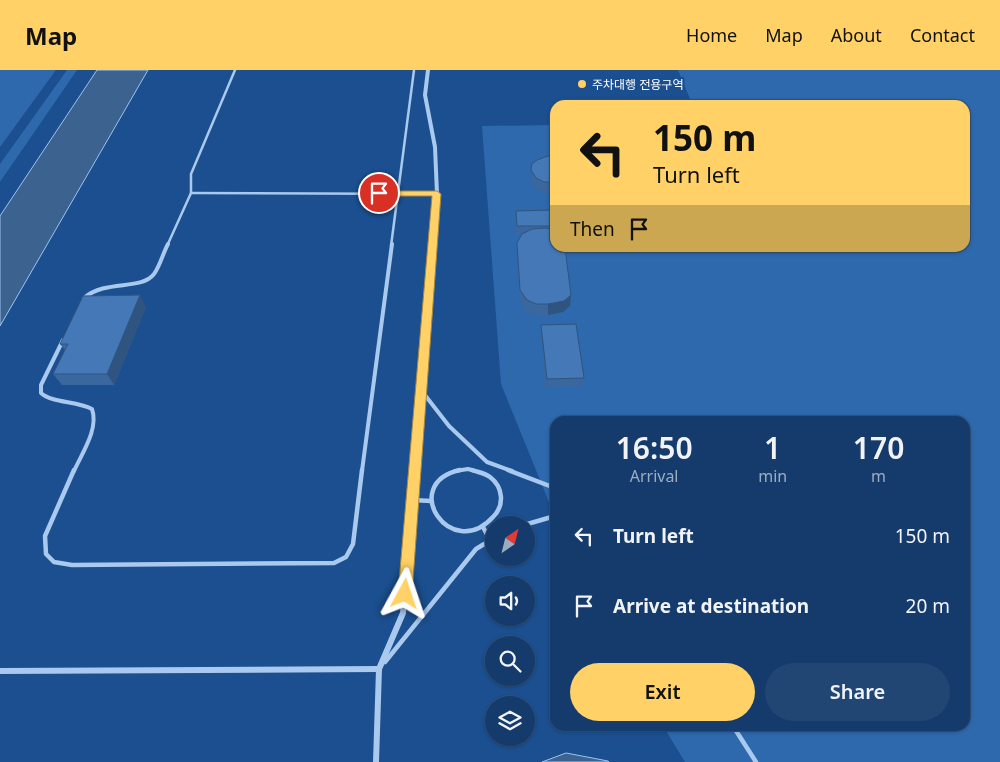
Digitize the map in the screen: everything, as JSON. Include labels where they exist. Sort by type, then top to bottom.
[{"type":"street","points":[[376,762],[378,669],[403,613],[437,194],[435,147],[425,95],[428,70]]},
{"type":"street","points":[[0,670],[378,669]]},
{"type":"lane","points":[[80,306],[91,290],[100,286],[133,285],[147,281],[154,274],[191,193],[191,174],[235,70]]},
{"type":"lane","points":[[67,332],[41,385],[41,393],[47,398],[80,403],[92,409],[95,418],[93,428],[45,536],[46,554],[54,562],[72,565],[334,563],[346,557],[353,544],[414,70]]},
{"type":"lane","points":[[191,193],[437,194]]},
{"type":"lane","points":[[421,390],[449,426],[487,462],[550,486]]},
{"type":"lane","points":[[479,471],[487,462]]},
{"type":"lane","points":[[463,470],[479,471],[489,475],[502,492],[503,502],[500,512],[484,527],[472,530],[459,530],[448,527],[439,520],[433,511],[431,501],[433,491],[438,482],[447,475],[463,470]]},
{"type":"lane","points":[[412,500],[431,501]]},
{"type":"lane","points":[[535,522],[550,517]]},
{"type":"lane","points":[[378,669],[476,549],[485,543]]},
{"type":"lane","points":[[736,731],[756,762]]},
{"type":"shaded area","points":[[0,70],[56,70],[0,147]]},
{"type":"shaded area","points":[[67,70],[77,70],[0,182],[0,164]]},
{"type":"shaded area","points":[[97,70],[148,70],[0,326],[0,216]]},
{"type":"shaded area","points":[[678,70],[1000,70],[1000,762],[685,762],[666,731],[970,731],[970,416],[550,416],[550,505],[501,384],[482,126],[550,125],[550,252],[970,252],[970,100],[691,100]]},
{"type":"shaded area","points":[[566,753],[608,761],[609,762],[542,762]]},
{"type":"building","points":[[550,156],[550,182],[544,182],[536,178],[531,170],[532,164],[537,160]]},
{"type":"building","points":[[550,210],[550,226],[517,226],[516,211]]},
{"type":"building","points":[[532,229],[550,229],[550,252],[566,252],[571,295],[564,301],[536,304],[527,300],[520,290],[517,243],[522,234]]},
{"type":"building","points":[[140,295],[107,374],[53,374],[68,344],[60,344],[83,296]]},
{"type":"building","points":[[576,324],[584,378],[547,379],[541,325]]},
{"type":"place","name":"주차대행 전용구역","points":[[582,84]]},
{"type":"route","points":[[379,193],[437,194],[405,594]]}]
